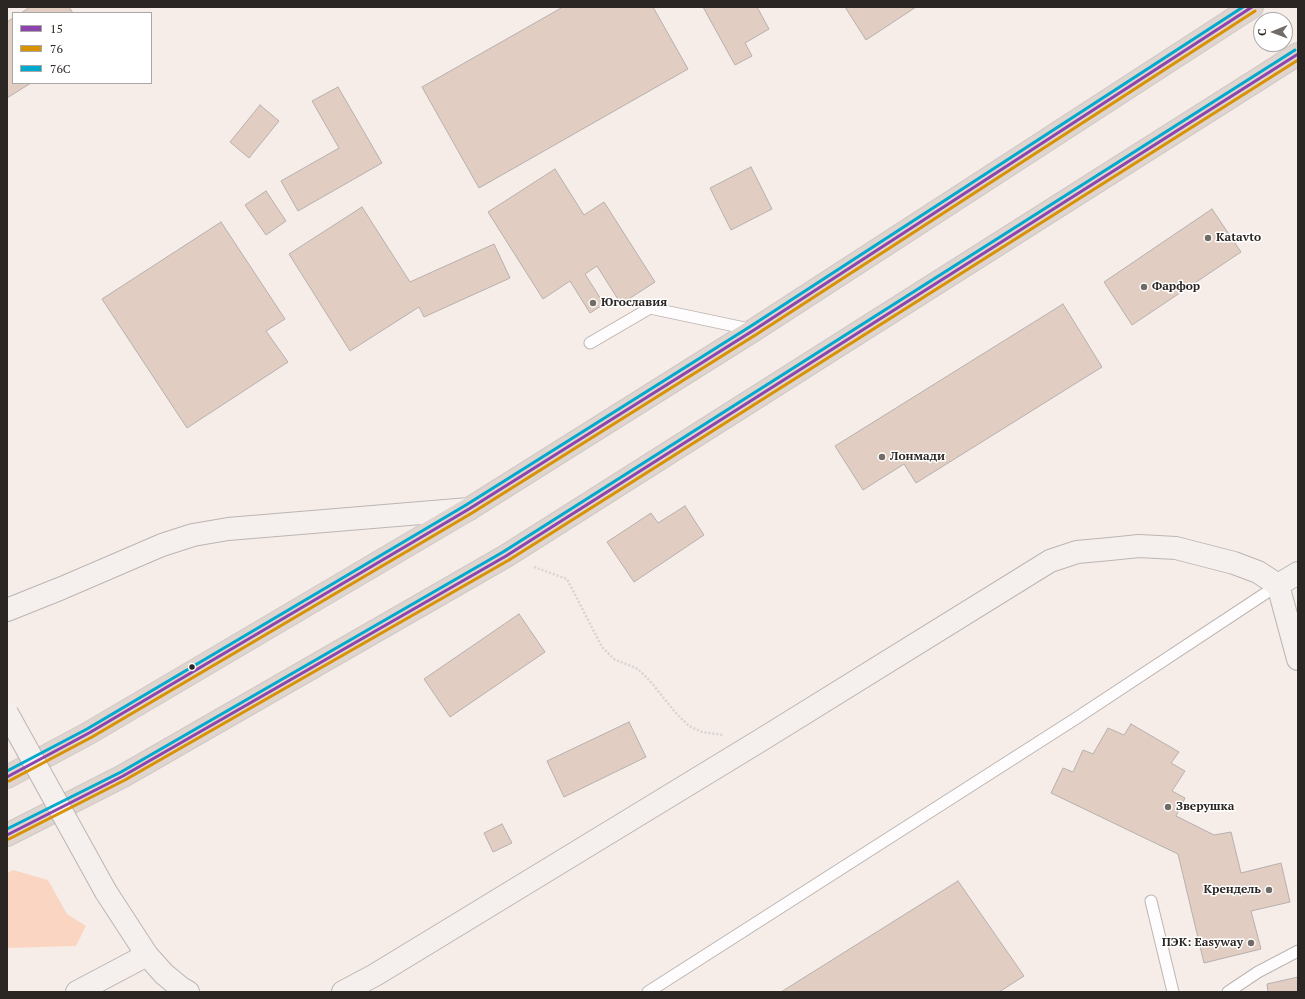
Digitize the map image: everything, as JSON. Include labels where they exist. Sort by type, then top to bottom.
[{"type":"highway","points":[[7,777],[89,733],[469,509],[754,330],[1252,7]]},
{"type":"highway","points":[[7,835],[122,776],[506,556],[1298,54]]},
{"type":"street","points":[[7,610],[162,545],[193,535],[228,528],[469,509]]},
{"type":"street","points":[[343,992],[375,975],[700,777],[1050,561],[1078,552],[1139,546],[1176,548],[1234,563],[1258,572],[1278,585],[1298,659]]},
{"type":"street","points":[[1278,585],[1298,573]]},
{"type":"street","points":[[7,713],[106,892],[147,955],[164,974],[188,992]]},
{"type":"street","points":[[77,992],[147,955]]},
{"type":"lane","points":[[590,343],[650,308],[754,330]]},
{"type":"lane","points":[[648,992],[1074,719],[1278,585]]},
{"type":"lane","points":[[1151,901],[1173,992]]},
{"type":"lane","points":[[1228,992],[1258,972],[1298,951]]},
{"type":"path","points":[[506,556],[567,579],[602,647],[614,659],[638,669],[689,726],[702,732],[724,735]]},
{"type":"shaded area","points":[[13,870],[48,880],[67,914],[86,926],[76,946],[7,948],[7,873]]},
{"type":"building","points":[[30,7],[69,7],[72,12],[22,12]]},
{"type":"building","points":[[563,7],[653,7],[688,69],[479,188],[422,87]]},
{"type":"building","points":[[703,7],[757,7],[769,29],[745,43],[752,56],[735,65]]},
{"type":"building","points":[[845,7],[916,7],[866,40]]},
{"type":"building","points":[[12,19],[12,84],[29,84],[7,98],[7,22]]},
{"type":"building","points":[[338,87],[382,163],[298,211],[281,181],[339,148],[312,101]]},
{"type":"building","points":[[260,105],[279,121],[249,158],[230,142]]},
{"type":"building","points":[[751,167],[772,209],[731,230],[710,188]]},
{"type":"building","points":[[555,169],[584,215],[604,202],[655,282],[621,304],[597,266],[585,274],[604,304],[590,313],[570,281],[543,299],[488,212]]},
{"type":"building","points":[[266,191],[286,221],[266,235],[245,205]]},
{"type":"building","points":[[362,207],[410,282],[494,244],[510,278],[424,317],[419,307],[350,351],[289,254]]},
{"type":"building","points":[[1212,209],[1241,252],[1132,325],[1104,282]]},
{"type":"building","points":[[221,222],[285,319],[266,331],[288,362],[187,428],[102,299]]},
{"type":"building","points":[[1063,304],[1102,367],[916,483],[904,464],[863,490],[835,446]]},
{"type":"building","points":[[685,506],[704,535],[634,582],[607,542],[651,513],[658,523]]},
{"type":"building","points":[[519,614],[545,652],[450,717],[424,679]]},
{"type":"building","points":[[629,722],[646,757],[564,797],[547,761]]},
{"type":"building","points":[[1131,724],[1179,752],[1171,763],[1185,771],[1172,791],[1185,798],[1176,816],[1214,835],[1231,832],[1241,873],[1281,863],[1290,902],[1251,911],[1261,949],[1204,963],[1178,854],[1051,793],[1063,768],[1073,772],[1083,750],[1093,754],[1108,728],[1124,735]]},
{"type":"building","points":[[502,824],[512,843],[493,852],[484,833]]},
{"type":"building","points":[[958,881],[1024,976],[999,992],[781,992]]},
{"type":"building","points":[[1298,977],[1298,992],[1268,992],[1267,984]]},
{"type":"transit line","name":"76С","points":[[7,771],[87,729],[466,505],[751,326],[1243,7]]},
{"type":"transit line","name":"15","points":[[7,777],[89,733],[469,509],[754,330],[1252,7]]},
{"type":"transit line","name":"76","points":[[9,781],[92,737],[472,513],[757,334],[1255,11]]},
{"type":"transit line","name":"76С","points":[[7,829],[121,772],[503,552],[1295,50]]},
{"type":"transit line","name":"15","points":[[7,835],[123,776],[506,556],[1298,54]]},
{"type":"transit line","name":"76","points":[[9,839],[125,780],[509,560],[1298,60]]},
{"type":"place","name":"Katavto","points":[[1208,238]]},
{"type":"place","name":"Фарфор","points":[[1144,287]]},
{"type":"place","name":"Югославия","points":[[593,303]]},
{"type":"place","name":"Лонмади","points":[[882,457]]},
{"type":"place","name":"Зверушка","points":[[1168,807]]},
{"type":"place","name":"Крендель","points":[[1269,890]]},
{"type":"place","name":"ПЭК: Easyway","points":[[1251,943]]}]
